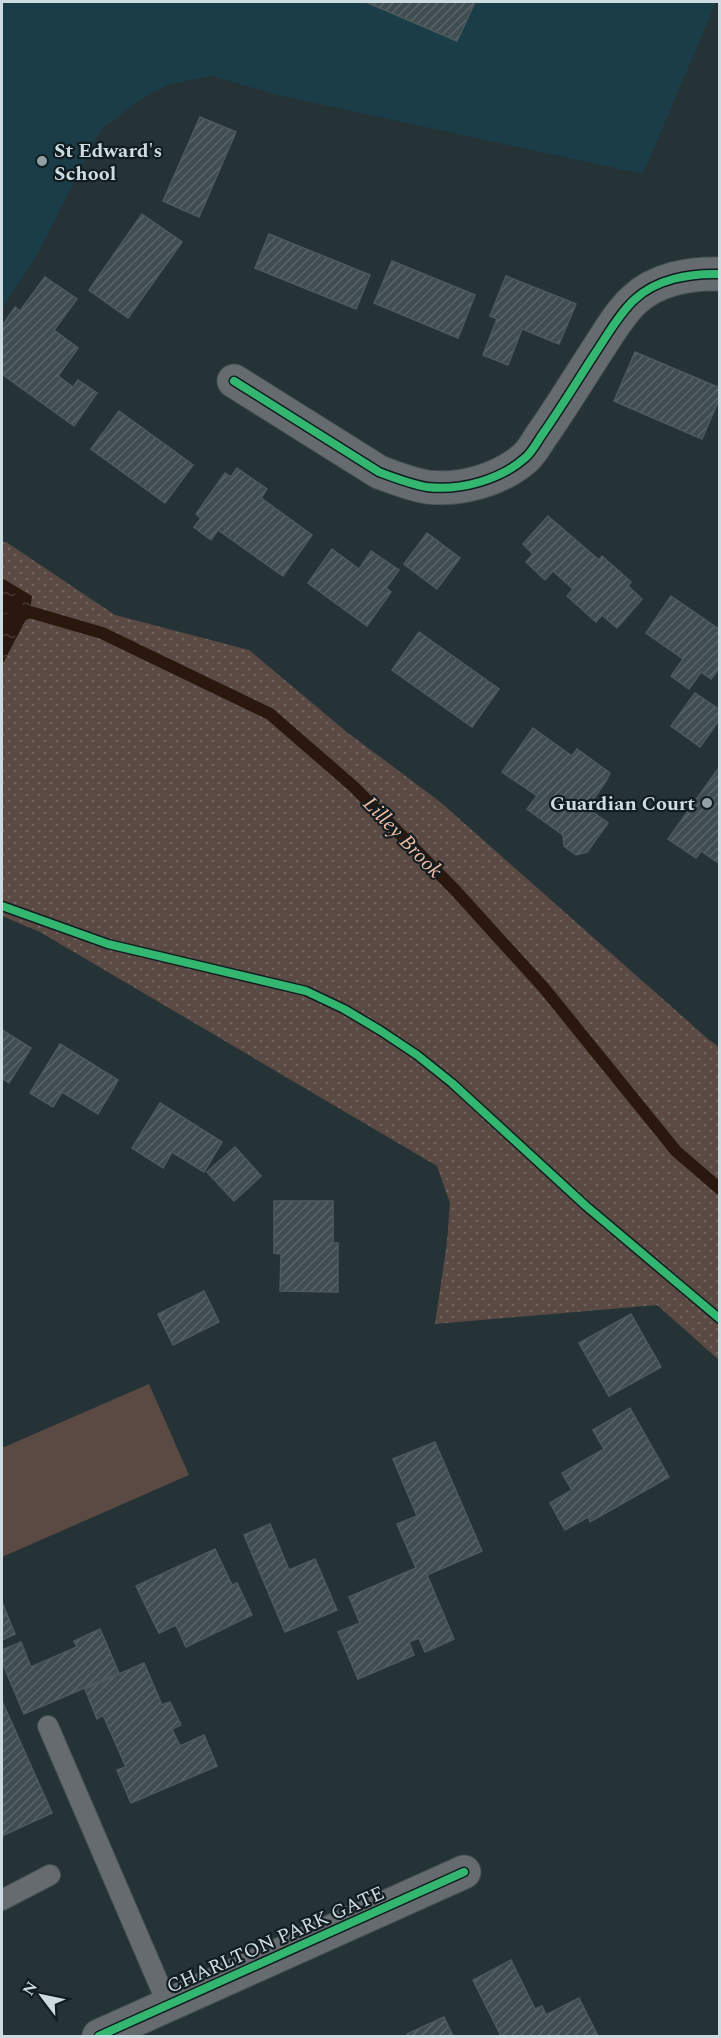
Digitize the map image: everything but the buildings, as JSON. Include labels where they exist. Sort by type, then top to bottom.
[{"type":"street","points":[[234,381],[379,472],[403,482],[428,487],[454,487],[479,482],[496,476],[527,457],[613,326],[635,299],[655,286],[677,277],[720,274]]},
{"type":"street","name":"CHARLTON PARK GATE","points":[[113,2034],[168,2006],[464,1872]]},
{"type":"lane","points":[[48,1726],[168,2006]]},
{"type":"lane","points":[[2,1900],[50,1875]]},
{"type":"shaded area","name":"St Edward's School","points":[[2,2],[716,2],[643,174],[278,95],[212,76],[166,86],[146,96],[101,129],[38,253],[2,309]]},
{"type":"shaded area","points":[[2,542],[6,542],[115,615],[249,650],[348,733],[439,801],[719,1047],[719,1360],[657,1305],[435,1324],[447,1242],[450,1203],[437,1166],[40,932],[2,916]]},
{"type":"shaded area","points":[[149,1384],[189,1475],[2,1557],[2,1448]]},
{"type":"water","points":[[2,578],[32,596],[30,612],[2,665]]},
{"type":"waterway","name":"Lilley Brook","points":[[2,622],[30,612],[102,633],[270,714],[354,787],[455,890],[544,988],[676,1151],[720,1189]]},
{"type":"cycle path","points":[[234,381],[379,472],[427,487],[466,485],[492,478],[515,466],[528,455],[614,324],[634,300],[663,282],[685,276],[720,274]]},
{"type":"cycle path","points":[[2,906],[108,944],[306,991],[344,1009],[417,1055],[452,1083],[586,1206],[720,1319]]},
{"type":"cycle path","points":[[99,2036],[464,1872]]},
{"type":"place","name":"St Edward's School","points":[[42,161]]},
{"type":"place","name":"Guardian Court","points":[[707,803]]}]
